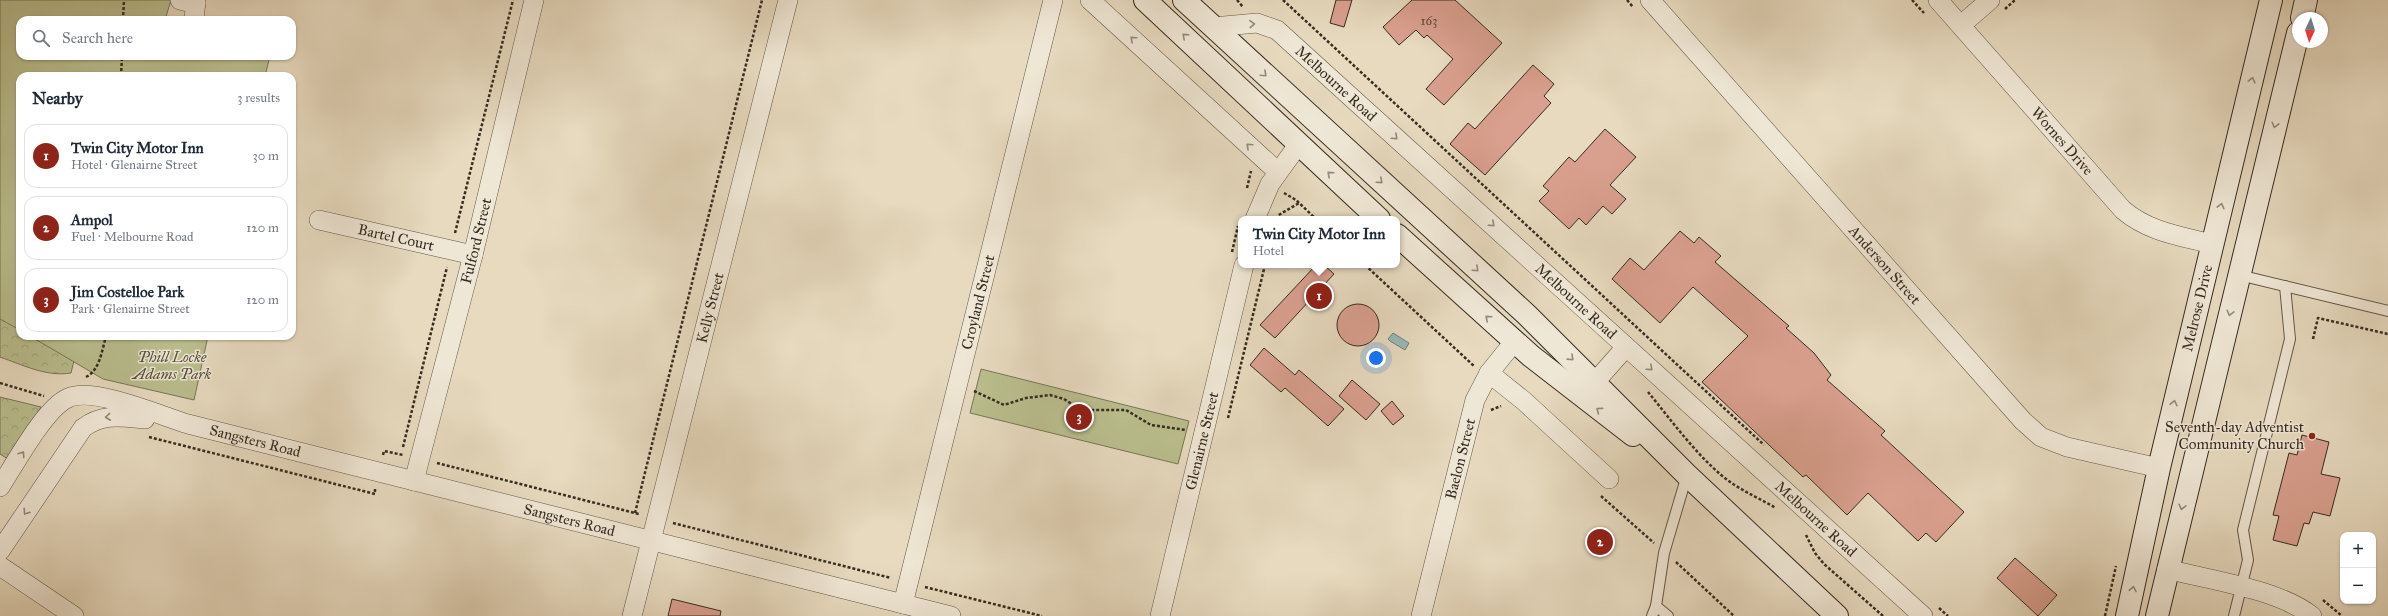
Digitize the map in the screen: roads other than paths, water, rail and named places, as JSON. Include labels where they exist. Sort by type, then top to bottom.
[{"type":"main road","points":[[1145,0],[1210,59],[1298,145],[1377,216]]},
{"type":"main road","points":[[1184,0],[1527,315],[1687,475],[1837,616]]},
{"type":"main road","name":"Melrose Drive","points":[[2127,616],[2159,468],[2271,0]]},
{"type":"main road","points":[[2303,12],[2306,0]]},
{"type":"main road","points":[[1210,59],[1220,33]]},
{"type":"main road","points":[[2156,616],[2294,48]]},
{"type":"main road","points":[[1400,238],[1514,342],[1590,404],[1687,475]]},
{"type":"main road","points":[[2212,244],[2244,252]]},
{"type":"main road","name":"Baelon Street","points":[[1514,342],[1527,315]]},
{"type":"main road","points":[[2159,468],[2189,476]]},
{"type":"main road","points":[[2138,562],[2167,568]]},
{"type":"street","name":"Fulford Street","points":[[414,481],[473,255],[534,0]]},
{"type":"street","name":"Kelly Street","points":[[632,616],[788,0]]},
{"type":"street","name":"Croyland Street","points":[[903,604],[1053,0]]},
{"type":"street","points":[[1090,0],[1278,172]]},
{"type":"street","name":"Anderson Street","points":[[1650,0],[2023,421],[2041,437],[2067,447],[2159,468]]},
{"type":"street","name":"Wornes Drive","points":[[1938,0],[2123,210],[2138,222],[2154,229],[2212,244]]},
{"type":"street","points":[[1961,25],[1995,7]]},
{"type":"street","name":"Melbourne Road","points":[[1220,33],[1257,23],[1277,30],[1626,347],[1930,611]]},
{"type":"street","points":[[1257,216],[1267,190],[1298,145]]},
{"type":"street","name":"Bartel Court","points":[[319,220],[473,255]]},
{"type":"street","name":"Glenairne Street","points":[[1160,616],[1243,268]]},
{"type":"street","name":"Baelon Street","points":[[1421,616],[1472,412],[1480,389],[1489,372],[1514,342]]},
{"type":"street","points":[[1595,382],[1626,347]]},
{"type":"street","points":[[1489,372],[1524,401],[1608,479]]},
{"type":"street","name":"Sangsters Road","points":[[0,487],[50,412],[72,396],[95,395],[188,424],[651,542],[951,616]]},
{"type":"street","name":"Sangsters Road","points":[[0,551],[71,443],[86,425],[99,418],[109,416],[188,424]]},
{"type":"street","points":[[0,566],[74,616]]},
{"type":"street","points":[[2167,568],[2241,587],[2284,601],[2312,616]]},
{"type":"lane","points":[[2239,275],[2388,311]]},
{"type":"lane","points":[[2234,616],[2248,560],[2243,530],[2290,339],[2285,286]]},
{"type":"lane","points":[[1652,616],[1656,606],[1664,553],[1687,475]]},
{"type":"lane","points":[[1656,606],[1668,616]]},
{"type":"water","points":[[1393,333],[1409,343],[1405,350],[1388,339]]},
{"type":"place","name":"Twin City Motor Inn","points":[[1319,296]]},
{"type":"place","name":"Jim Costelloe Park","points":[[1079,417]]},
{"type":"place","name":"Seventh-day Adventist Community Church","points":[[2312,436]]},
{"type":"place","name":"Ampol","points":[[1600,542]]},
{"type":"park label","name":"Phill Locke Adams Park","points":[[172,366]]}]
